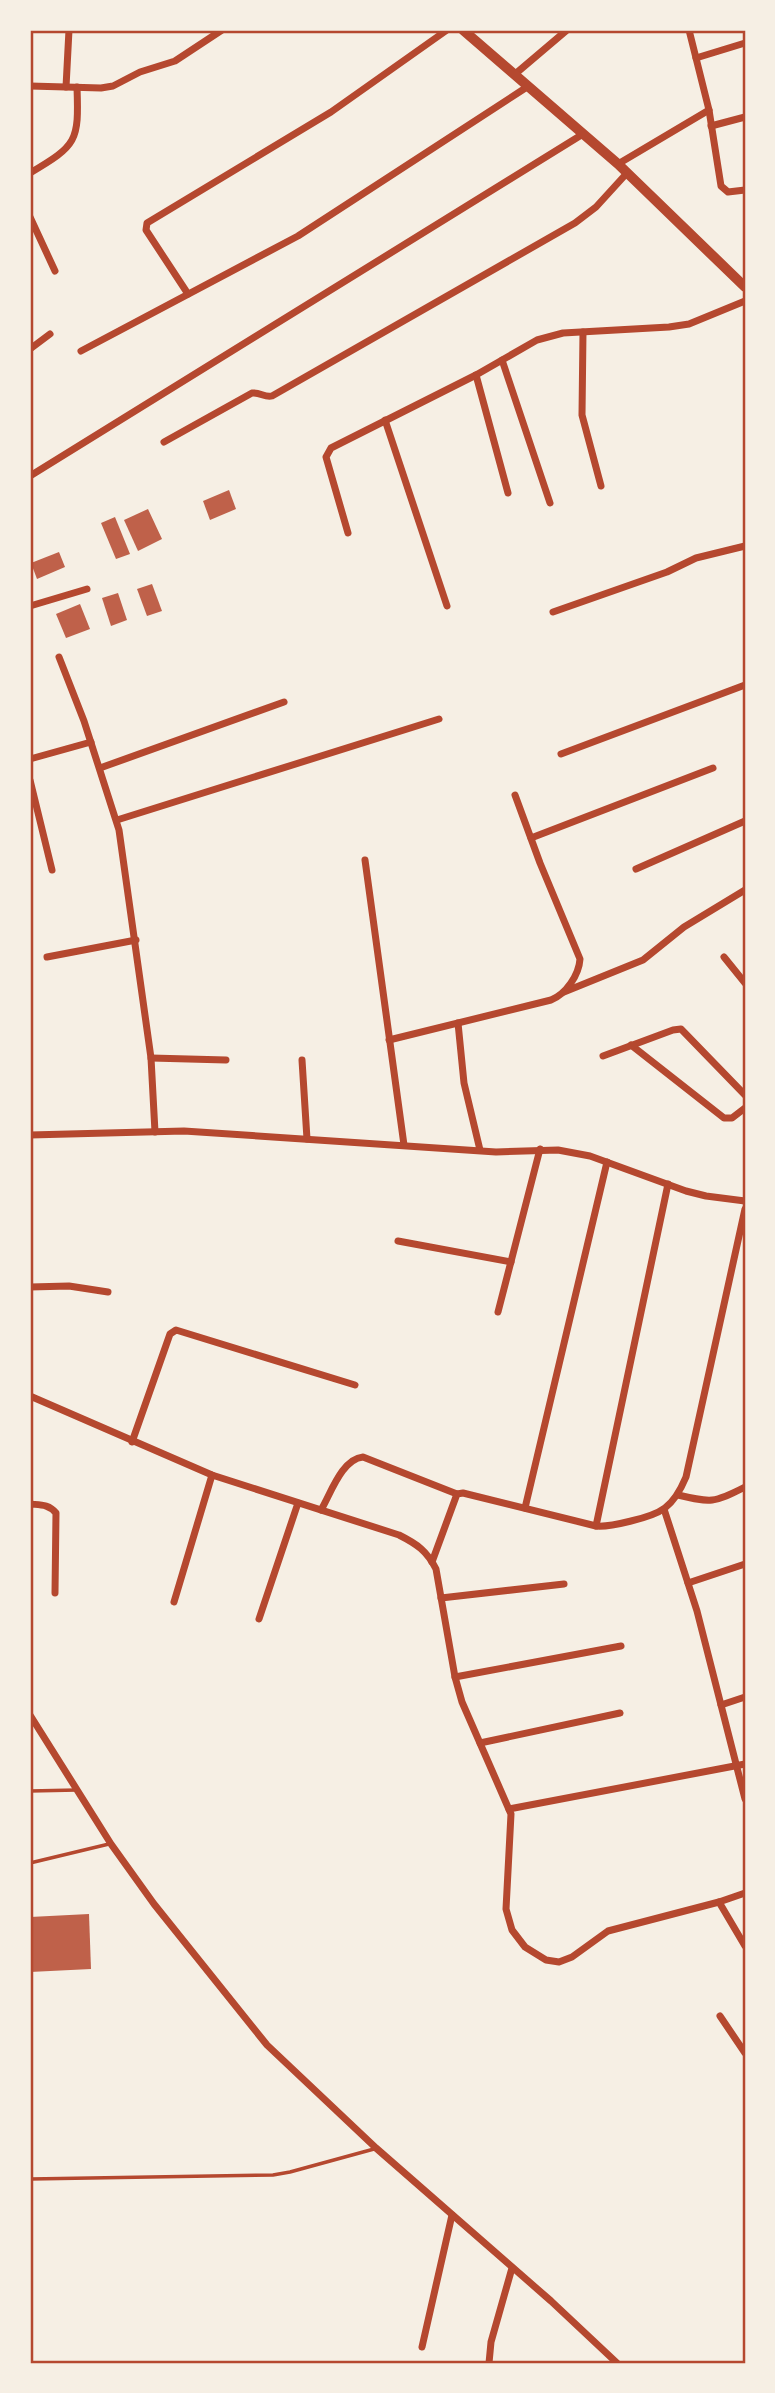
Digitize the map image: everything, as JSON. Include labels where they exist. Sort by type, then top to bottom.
[{"type":"street","points":[[66,87],[69,30]]},
{"type":"street","points":[[30,86],[107,88],[140,72],[168,64],[222,30]]},
{"type":"street","points":[[188,294],[146,230],[146,223],[331,112],[447,30]]},
{"type":"street","points":[[463,30],[618,164],[744,284]]},
{"type":"street","points":[[514,75],[567,30]]},
{"type":"street","points":[[689,30],[709,110],[721,186],[728,192],[745,190]]},
{"type":"street","points":[[696,58],[745,43]]},
{"type":"street","points":[[30,173],[59,156],[75,137],[79,125],[77,87]]},
{"type":"street","points":[[81,351],[306,231],[527,87]]},
{"type":"street","points":[[618,164],[709,110]]},
{"type":"street","points":[[711,126],[745,117]]},
{"type":"street","points":[[30,476],[583,134]]},
{"type":"street","points":[[164,442],[252,393],[272,396],[575,223],[596,207],[627,173]]},
{"type":"street","points":[[30,217],[55,271]]},
{"type":"street","points":[[348,533],[326,457],[328,451],[549,335],[689,324],[745,301]]},
{"type":"street","points":[[583,332],[582,415],[601,486]]},
{"type":"street","points":[[30,349],[50,334]]},
{"type":"street","points":[[502,360],[550,503]]},
{"type":"street","points":[[475,375],[508,493]]},
{"type":"street","points":[[385,420],[447,606]]},
{"type":"street","points":[[553,612],[667,572],[696,558],[745,547]]},
{"type":"street","points":[[30,606],[87,589]]},
{"type":"street","points":[[59,657],[117,820],[151,1058],[155,1132]]},
{"type":"street","points":[[561,754],[745,685]]},
{"type":"street","points":[[100,768],[284,702]]},
{"type":"street","points":[[117,820],[439,719]]},
{"type":"street","points":[[30,759],[91,742]]},
{"type":"street","points":[[531,838],[713,768]]},
{"type":"street","points":[[30,780],[52,870]]},
{"type":"street","points":[[515,795],[580,958],[576,974],[563,992]]},
{"type":"street","points":[[636,869],[745,821]]},
{"type":"street","points":[[365,860],[404,1146]]},
{"type":"street","points":[[389,1040],[551,1000],[563,992],[643,960],[684,927],[745,890]]},
{"type":"street","points":[[47,957],[136,940]]},
{"type":"street","points":[[724,957],[745,983]]},
{"type":"street","points":[[458,1023],[464,1083],[480,1150]]},
{"type":"street","points":[[603,1056],[681,1029],[745,1096]]},
{"type":"street","points":[[631,1045],[724,1118],[732,1118],[745,1108]]},
{"type":"street","points":[[151,1058],[226,1060]]},
{"type":"street","points":[[302,1060],[307,1139]]},
{"type":"street","points":[[30,1135],[201,1132],[501,1152],[540,1149],[573,1151],[706,1196],[745,1201]]},
{"type":"street","points":[[498,1312],[540,1149]]},
{"type":"street","points":[[526,1508],[607,1162]]},
{"type":"street","points":[[596,1526],[668,1184]]},
{"type":"street","points":[[321,1510],[349,1463],[363,1457],[457,1494],[463,1493],[596,1526],[607,1527],[656,1515],[678,1495],[686,1478],[745,1209]]},
{"type":"street","points":[[398,1241],[511,1262]]},
{"type":"street","points":[[30,1287],[69,1286],[108,1292]]},
{"type":"street","points":[[132,1442],[170,1334],[176,1329],[355,1385]]},
{"type":"street","points":[[30,1396],[212,1475],[399,1535],[419,1545],[436,1569],[462,1702],[509,1809],[506,1909],[512,1930],[525,1947],[546,1960],[559,1962],[572,1957],[608,1931],[624,1925],[745,1893]]},
{"type":"street","points":[[174,1602],[212,1475]]},
{"type":"street","points":[[678,1495],[705,1502],[745,1487]]},
{"type":"street","points":[[432,1562],[457,1494]]},
{"type":"street","points":[[259,1619],[298,1503]]},
{"type":"street","points":[[30,1504],[46,1506],[55,1513],[55,1593]]},
{"type":"street","points":[[664,1509],[688,1583],[745,1799]]},
{"type":"street","points":[[688,1583],[745,1564]]},
{"type":"street","points":[[441,1598],[564,1584]]},
{"type":"street","points":[[455,1677],[621,1646]]},
{"type":"street","points":[[721,1706],[745,1697]]},
{"type":"street","points":[[481,1743],[620,1713]]},
{"type":"street","points":[[30,1716],[110,1843],[165,1920],[267,2045],[376,2148],[617,2363]]},
{"type":"street","points":[[509,1809],[745,1764]]},
{"type":"street","points":[[719,1902],[745,1946]]},
{"type":"street","points":[[720,2016],[745,2053]]},
{"type":"street","points":[[422,2347],[453,2215]]},
{"type":"street","points":[[489,2363],[491,2342],[512,2268]]},
{"type":"lane","points":[[30,1791],[77,1790]]},
{"type":"lane","points":[[30,1863],[110,1843]]},
{"type":"lane","points":[[30,2179],[274,2175],[376,2148]]},
{"type":"building","points":[[229,490],[236,509],[210,520],[203,501]]},
{"type":"building","points":[[148,509],[162,539],[138,551],[124,520]]},
{"type":"building","points":[[115,517],[130,554],[116,559],[101,523]]},
{"type":"building","points":[[59,552],[65,567],[37,579],[31,563]]},
{"type":"building","points":[[152,584],[162,611],[147,616],[137,589]]},
{"type":"building","points":[[118,593],[127,620],[111,626],[102,598]]},
{"type":"building","points":[[80,604],[90,629],[66,638],[56,614]]},
{"type":"building","points":[[89,1914],[91,1969],[30,1972],[30,1917]]}]
